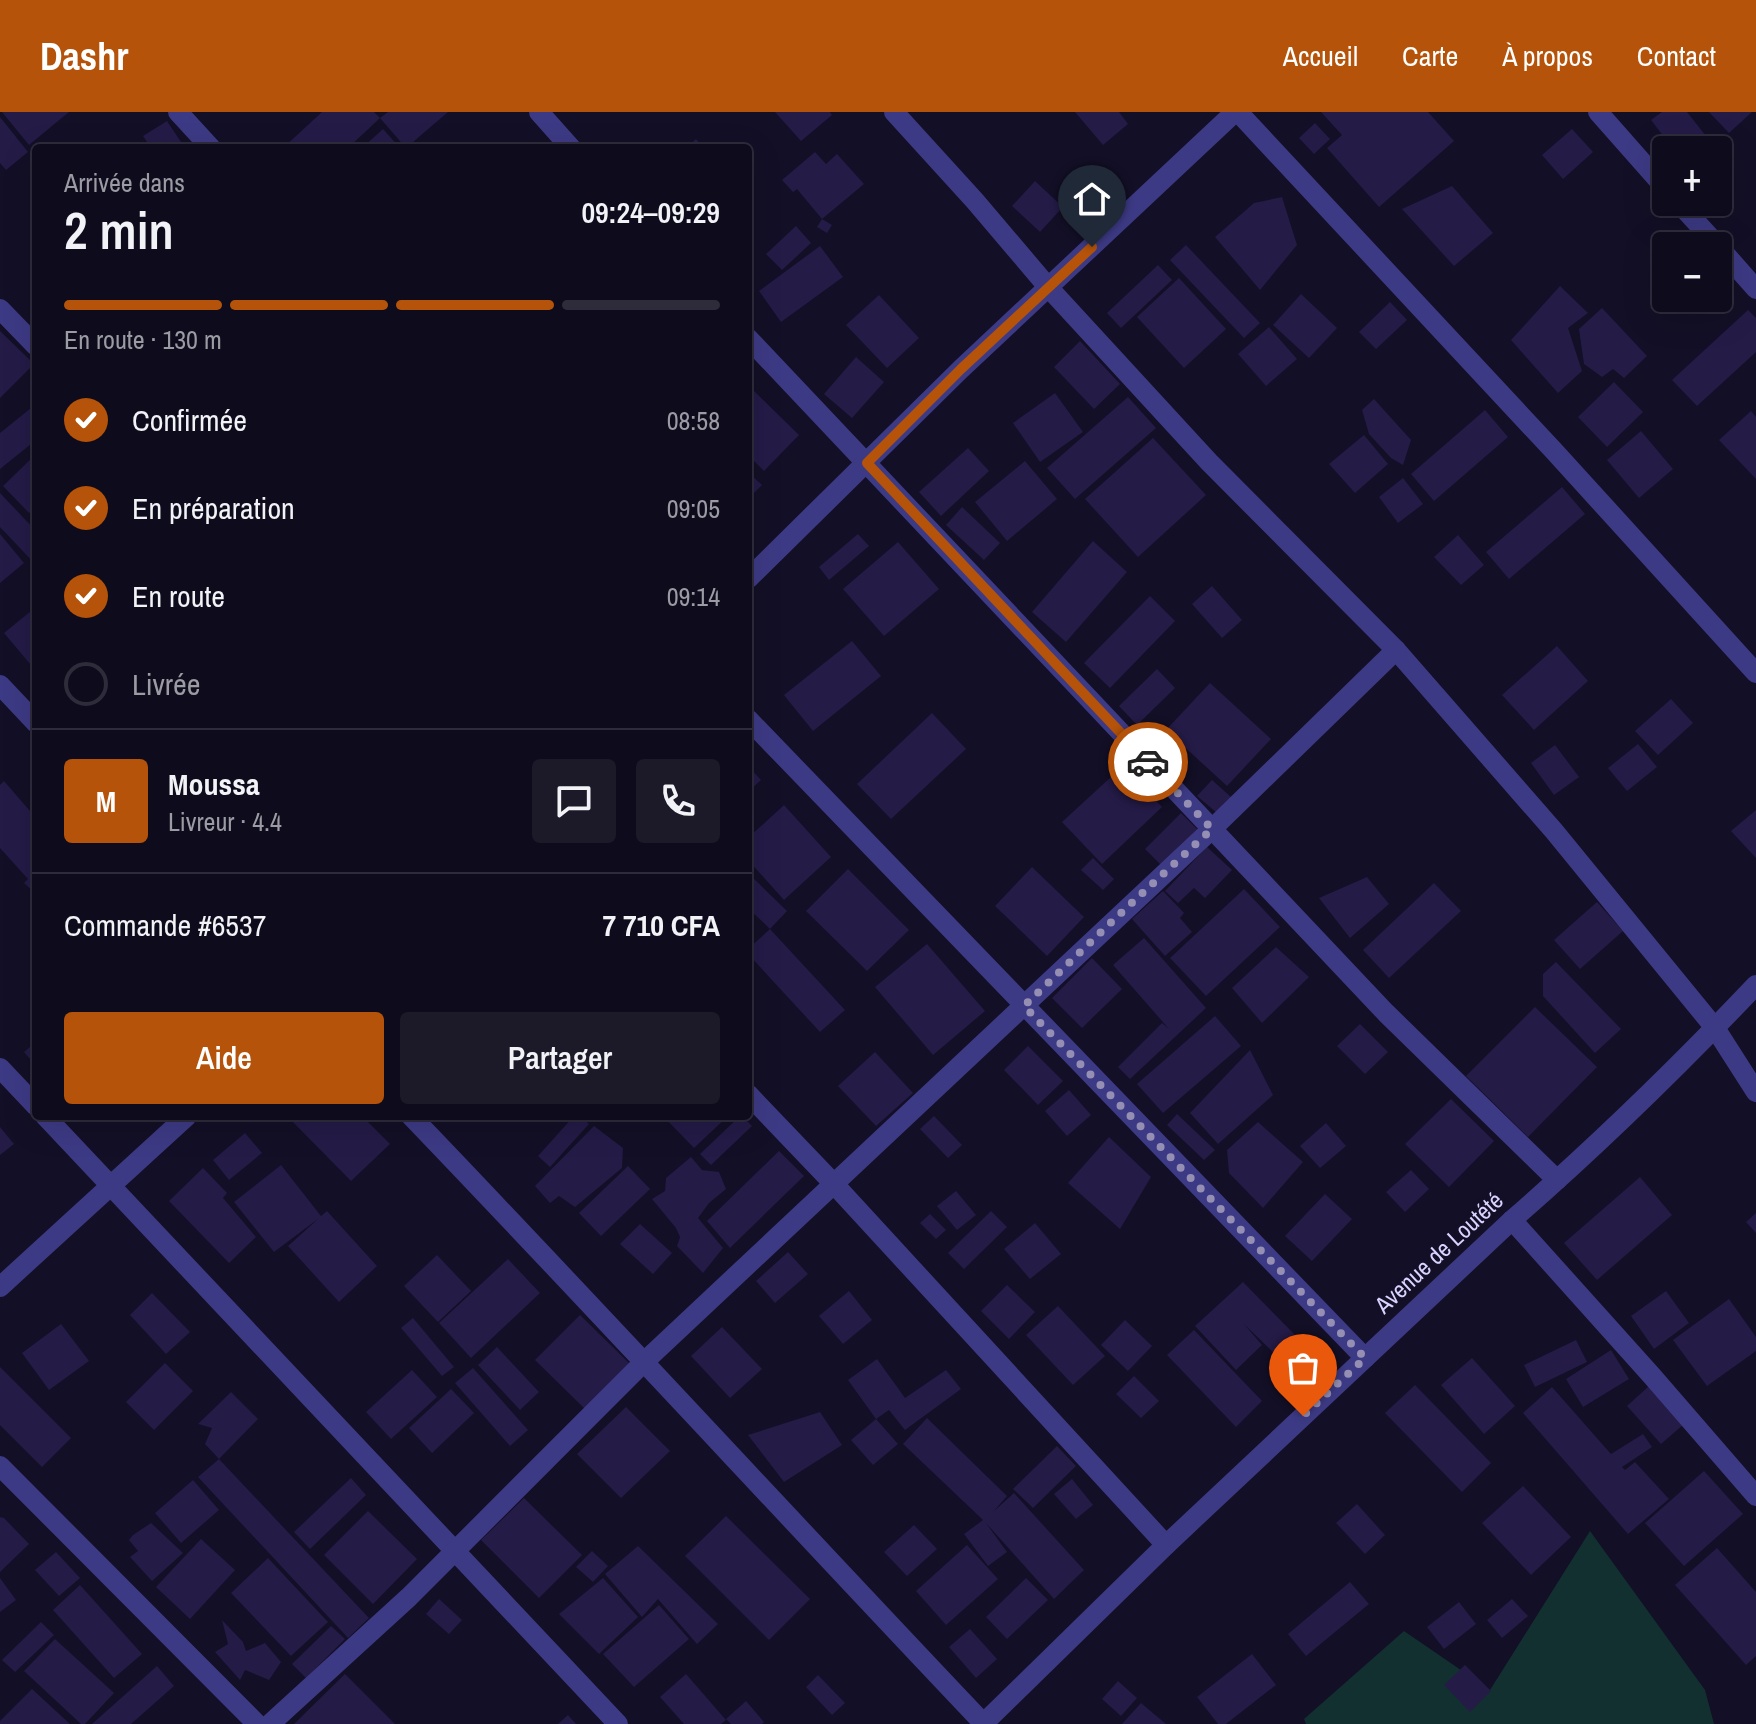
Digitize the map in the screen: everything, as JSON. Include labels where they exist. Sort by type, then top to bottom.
[{"type":"street","points":[[178,112],[207,144]]},
{"type":"street","points":[[539,112],[567,144]]},
{"type":"street","points":[[894,112],[1048,287],[1209,462],[1396,650],[1554,831],[1715,1028],[1756,1092]]},
{"type":"street","points":[[752,575],[961,369],[1236,112],[1756,673]]},
{"type":"street","points":[[1598,112],[1652,173]]},
{"type":"street","points":[[1691,216],[1705,232]]},
{"type":"street","points":[[1732,262],[1756,289]]},
{"type":"street","points":[[0,309],[32,342]]},
{"type":"street","points":[[752,342],[1386,1013],[1557,1180]]},
{"type":"street","points":[[270,1724],[456,1551],[644,1362],[1212,829],[1396,650]]},
{"type":"street","points":[[0,685],[32,719]]},
{"type":"street","points":[[752,723],[1365,1358]]},
{"type":"street","name":"Avenue de Loutété","points":[[984,1724],[1166,1545],[1557,1180],[1756,985]]},
{"type":"street","points":[[0,1068],[32,1102]]},
{"type":"street","points":[[752,1098],[1166,1545]]},
{"type":"street","points":[[49,1120],[618,1724]]},
{"type":"street","points":[[0,1287],[183,1120]]},
{"type":"street","points":[[415,1120],[984,1724]]},
{"type":"street","points":[[1512,1220],[1756,1496]]},
{"type":"street","points":[[0,1466],[257,1724]]},
{"type":"green space","points":[[1590,1531],[1705,1690],[1714,1724],[1306,1724],[1304,1719],[1404,1631],[1490,1690]]},
{"type":"building","points":[[2,112],[69,112],[29,145]]},
{"type":"building","points":[[322,112],[374,112],[380,118],[352,144],[287,144]]},
{"type":"building","points":[[388,112],[448,112],[411,144],[403,144],[380,118]]},
{"type":"building","points":[[775,112],[830,112],[832,115],[801,141]]},
{"type":"building","points":[[1075,112],[1119,112],[1128,124],[1103,145]]},
{"type":"building","points":[[1321,112],[1428,112],[1454,141],[1379,207],[1327,148],[1342,135]]},
{"type":"building","points":[[1662,112],[1687,112],[1706,136],[1663,136],[1651,120]]},
{"type":"building","points":[[1709,112],[1752,112],[1729,133]]},
{"type":"building","points":[[0,117],[28,152],[6,170],[0,163]]},
{"type":"building","points":[[167,121],[182,144],[148,144],[143,136]]},
{"type":"building","points":[[1315,123],[1330,139],[1314,154],[1299,138]]},
{"type":"building","points":[[383,129],[396,144],[366,144]]},
{"type":"building","points":[[1572,129],[1593,152],[1563,179],[1542,155]]},
{"type":"building","points":[[815,152],[826,164],[837,154],[864,184],[822,219],[797,189],[793,192],[782,180]]},
{"type":"building","points":[[1035,181],[1063,207],[1040,232],[1012,206]]},
{"type":"building","points":[[1452,186],[1493,233],[1454,266],[1402,209]]},
{"type":"building","points":[[1282,197],[1297,245],[1260,290],[1215,237],[1254,203]]},
{"type":"building","points":[[822,219],[832,225],[827,233],[817,227]]},
{"type":"building","points":[[796,226],[811,243],[782,270],[766,254]]},
{"type":"building","points":[[1186,245],[1260,323],[1244,338],[1170,260]]},
{"type":"building","points":[[820,246],[843,277],[781,322],[759,291]]},
{"type":"building","points":[[1158,265],[1172,280],[1121,328],[1107,313]]},
{"type":"building","points":[[1179,278],[1226,329],[1184,368],[1137,317]]},
{"type":"building","points":[[1560,286],[1588,313],[1568,328],[1582,371],[1558,393],[1511,340]]},
{"type":"building","points":[[1301,294],[1337,328],[1309,358],[1273,325]]},
{"type":"building","points":[[879,295],[919,338],[887,368],[846,325]]},
{"type":"building","points":[[1390,302],[1407,320],[1376,349],[1359,332]]},
{"type":"building","points":[[1602,308],[1647,356],[1624,378],[1613,369],[1602,377],[1584,364],[1579,329]]},
{"type":"building","points":[[1748,310],[1756,318],[1756,352],[1697,406],[1672,380]]},
{"type":"building","points":[[1269,327],[1297,359],[1266,386],[1238,354]]},
{"type":"building","points":[[0,331],[32,362],[32,366],[0,398]]},
{"type":"building","points":[[1080,341],[1120,384],[1094,409],[1054,367]]},
{"type":"building","points":[[856,357],[884,382],[852,418],[824,394]]},
{"type":"building","points":[[1614,382],[1643,412],[1607,447],[1578,417]]},
{"type":"building","points":[[752,389],[799,435],[764,471],[752,459]]},
{"type":"building","points":[[1055,393],[1083,432],[1040,462],[1013,423]]},
{"type":"building","points":[[1128,397],[1156,428],[1075,499],[1047,468]]},
{"type":"building","points":[[1374,399],[1411,440],[1403,465],[1391,458],[1369,434],[1362,410]]},
{"type":"building","points":[[32,407],[32,443],[0,469],[0,433]]},
{"type":"building","points":[[1485,410],[1508,437],[1434,501],[1411,474]]},
{"type":"building","points":[[1751,411],[1756,417],[1756,479],[1719,440]]},
{"type":"building","points":[[1641,431],[1673,469],[1639,498],[1607,460]]},
{"type":"building","points":[[1364,435],[1388,464],[1355,493],[1329,464]]},
{"type":"building","points":[[1153,438],[1206,495],[1138,557],[1085,499]]},
{"type":"building","points":[[968,448],[989,471],[941,516],[919,492]]},
{"type":"building","points":[[32,458],[32,510],[29,513],[3,486]]},
{"type":"building","points":[[1025,461],[1057,499],[1007,541],[975,502]]},
{"type":"building","points":[[752,476],[762,485],[752,495]]},
{"type":"building","points":[[1403,478],[1423,504],[1398,523],[1379,497]]},
{"type":"building","points":[[1562,487],[1585,514],[1509,579],[1486,552]]},
{"type":"building","points":[[0,493],[32,527],[32,561],[0,527]]},
{"type":"building","points":[[962,507],[1000,543],[984,560],[946,525]]},
{"type":"building","points":[[0,534],[24,563],[0,583]]},
{"type":"building","points":[[858,534],[869,546],[829,580],[819,567]]},
{"type":"building","points":[[1458,535],[1484,565],[1461,585],[1434,557]]},
{"type":"building","points":[[1093,541],[1127,572],[1066,642],[1032,612]]},
{"type":"building","points":[[898,542],[939,589],[884,636],[843,589]]},
{"type":"building","points":[[1212,586],[1242,620],[1222,638],[1192,604]]},
{"type":"building","points":[[1150,596],[1175,621],[1110,688],[1084,663]]},
{"type":"building","points":[[32,610],[32,666],[4,633]]},
{"type":"building","points":[[852,641],[881,676],[813,731],[784,695]]},
{"type":"building","points":[[1557,646],[1588,681],[1534,730],[1502,695]]},
{"type":"building","points":[[1157,669],[1175,688],[1137,725],[1119,706]]},
{"type":"building","points":[[1210,683],[1271,739],[1227,786],[1166,730]]},
{"type":"building","points":[[1671,699],[1693,723],[1658,755],[1635,731]]},
{"type":"building","points":[[932,713],[966,749],[891,819],[857,784]]},
{"type":"building","points":[[1638,744],[1657,767],[1627,791],[1608,768]]},
{"type":"building","points":[[1555,745],[1579,777],[1554,795],[1531,763]]},
{"type":"building","points":[[1123,766],[1162,807],[1102,864],[1062,822]]},
{"type":"building","points":[[752,770],[761,780],[752,788]]},
{"type":"building","points":[[1212,780],[1231,797],[1217,813],[1197,796]]},
{"type":"building","points":[[4,781],[32,813],[32,890],[24,883],[28,879],[0,848],[0,785]]},
{"type":"building","points":[[784,805],[831,857],[784,900],[752,864],[752,834]]},
{"type":"building","points":[[1756,810],[1756,858],[1731,831]]},
{"type":"building","points":[[1181,813],[1199,831],[1163,867],[1145,849]]},
{"type":"building","points":[[1207,847],[1232,870],[1205,898],[1194,888],[1178,903],[1165,891]]},
{"type":"building","points":[[1093,858],[1114,879],[1103,890],[1081,870]]},
{"type":"building","points":[[1032,867],[1084,917],[1047,956],[995,906]]},
{"type":"building","points":[[848,869],[909,930],[867,971],[806,911]]},
{"type":"building","points":[[752,877],[787,911],[770,929],[752,912]]},
{"type":"building","points":[[1367,877],[1389,904],[1350,938],[1319,898]]},
{"type":"building","points":[[1434,883],[1461,911],[1389,978],[1363,950]]},
{"type":"building","points":[[1244,889],[1280,927],[1206,996],[1170,958]]},
{"type":"building","points":[[1163,891],[1184,913],[1180,918],[1192,932],[1165,956],[1132,919]]},
{"type":"building","points":[[1597,902],[1623,931],[1580,969],[1554,940]]},
{"type":"building","points":[[770,929],[845,1010],[820,1032],[752,958],[752,945]]},
{"type":"building","points":[[1144,938],[1206,1008],[1130,1079],[1118,1067],[1162,1023],[1169,1029],[1113,965]]},
{"type":"building","points":[[927,944],[985,1011],[933,1055],[875,987]]},
{"type":"building","points":[[1276,947],[1309,977],[1262,1023],[1232,988]]},
{"type":"building","points":[[1092,958],[1122,989],[1082,1028],[1052,998]]},
{"type":"building","points":[[1556,962],[1621,1029],[1595,1053],[1543,996],[1543,974]]},
{"type":"building","points":[[1535,1007],[1597,1067],[1528,1137],[1466,1076]]},
{"type":"building","points":[[1215,1016],[1241,1046],[1163,1113],[1137,1084]]},
{"type":"building","points":[[1360,1024],[1388,1052],[1365,1074],[1337,1046]]},
{"type":"building","points":[[32,1045],[32,1061],[24,1052]]},
{"type":"building","points":[[1028,1046],[1063,1081],[1038,1105],[1004,1070]]},
{"type":"building","points":[[1250,1050],[1273,1095],[1218,1144],[1190,1113]]},
{"type":"building","points":[[875,1052],[913,1093],[876,1126],[838,1086]]},
{"type":"building","points":[[1069,1090],[1091,1115],[1067,1136],[1045,1111]]},
{"type":"building","points":[[1451,1099],[1494,1141],[1449,1187],[1405,1144]]},
{"type":"building","points":[[1177,1114],[1215,1150],[1204,1160],[1167,1125]]},
{"type":"building","points":[[934,1116],[962,1145],[948,1158],[920,1129]]},
{"type":"building","points":[[366,1120],[390,1144],[351,1181],[292,1121]]},
{"type":"building","points":[[570,1120],[584,1120],[589,1124],[550,1167],[538,1156]]},
{"type":"building","points":[[667,1120],[724,1120],[694,1148]]},
{"type":"building","points":[[736,1120],[746,1120],[752,1126],[711,1165],[700,1154]]},
{"type":"building","points":[[1258,1122],[1303,1162],[1263,1208],[1229,1173],[1227,1150]]},
{"type":"building","points":[[1326,1123],[1346,1146],[1320,1168],[1300,1146]]},
{"type":"building","points":[[594,1126],[623,1148],[622,1168],[575,1207],[559,1196],[550,1203],[535,1186]]},
{"type":"building","points":[[0,1127],[14,1144],[0,1155]]},
{"type":"building","points":[[245,1133],[262,1153],[229,1180],[213,1160]]},
{"type":"building","points":[[1109,1137],[1151,1177],[1120,1229],[1068,1183]]},
{"type":"building","points":[[779,1151],[804,1176],[730,1248],[707,1221]]},
{"type":"building","points":[[691,1157],[702,1170],[719,1172],[726,1189],[709,1203],[698,1218],[723,1248],[703,1273],[677,1246],[680,1237],[676,1228],[652,1199],[665,1191],[666,1178]]},
{"type":"building","points":[[281,1165],[321,1216],[327,1211],[377,1266],[339,1302],[288,1246],[318,1219],[274,1252],[234,1202]]},
{"type":"building","points":[[628,1166],[650,1189],[601,1236],[579,1213]]},
{"type":"building","points":[[203,1168],[227,1193],[223,1198],[256,1237],[229,1263],[169,1201]]},
{"type":"building","points":[[1411,1170],[1429,1189],[1405,1212],[1386,1192]]},
{"type":"building","points":[[1640,1177],[1672,1215],[1597,1280],[1564,1243]]},
{"type":"building","points":[[956,1191],[976,1215],[957,1230],[937,1206]]},
{"type":"building","points":[[1325,1194],[1352,1219],[1312,1261],[1285,1236]]},
{"type":"building","points":[[991,1211],[1007,1227],[964,1269],[948,1253]]},
{"type":"building","points":[[1756,1213],[1756,1233],[1746,1222]]},
{"type":"building","points":[[930,1214],[946,1230],[936,1239],[920,1223]]},
{"type":"building","points":[[1035,1223],[1061,1254],[1030,1279],[1004,1249]]},
{"type":"building","points":[[640,1224],[672,1253],[653,1274],[620,1244]]},
{"type":"building","points":[[788,1252],[808,1274],[775,1303],[756,1281]]},
{"type":"building","points":[[437,1255],[471,1291],[438,1322],[404,1286]]},
{"type":"building","points":[[508,1259],[540,1293],[471,1358],[439,1323]]},
{"type":"building","points":[[1243,1282],[1298,1338],[1279,1358],[1244,1324],[1262,1345],[1236,1370],[1195,1326]]},
{"type":"building","points":[[1007,1285],[1035,1312],[1009,1339],[981,1311]]},
{"type":"building","points":[[849,1291],[872,1320],[843,1344],[819,1316]]},
{"type":"building","points":[[1666,1291],[1689,1323],[1654,1349],[1631,1316]]},
{"type":"building","points":[[152,1293],[190,1332],[166,1354],[130,1315]]},
{"type":"building","points":[[1729,1299],[1756,1337],[1756,1351],[1707,1386],[1673,1340]]},
{"type":"building","points":[[1058,1306],[1105,1356],[1073,1385],[1026,1335]]},
{"type":"building","points":[[580,1315],[631,1365],[586,1410],[535,1360]]},
{"type":"building","points":[[413,1318],[454,1367],[442,1376],[401,1328]]},
{"type":"building","points":[[1125,1320],[1152,1346],[1128,1371],[1101,1345]]},
{"type":"building","points":[[61,1324],[89,1361],[49,1390],[22,1353]]},
{"type":"building","points":[[722,1327],[762,1369],[730,1398],[691,1356]]},
{"type":"building","points":[[1194,1330],[1262,1401],[1236,1427],[1167,1355]]},
{"type":"building","points":[[1576,1340],[1587,1362],[1535,1387],[1524,1365]]},
{"type":"building","points":[[497,1347],[539,1392],[520,1410],[478,1365]]},
{"type":"building","points":[[1611,1350],[1629,1379],[1583,1407],[1566,1379]]},
{"type":"building","points":[[1472,1358],[1515,1406],[1484,1434],[1441,1385]]},
{"type":"building","points":[[877,1359],[905,1398],[946,1370],[961,1389],[905,1430],[889,1410],[876,1419],[848,1380]]},
{"type":"building","points":[[165,1363],[193,1391],[154,1430],[126,1402]]},
{"type":"building","points":[[0,1367],[71,1438],[42,1467],[0,1425]]},
{"type":"building","points":[[473,1368],[528,1430],[510,1446],[455,1383]]},
{"type":"building","points":[[412,1370],[437,1397],[391,1439],[366,1412]]},
{"type":"building","points":[[1134,1376],[1159,1401],[1141,1418],[1116,1394]]},
{"type":"building","points":[[1415,1385],[1491,1463],[1462,1492],[1385,1413]]},
{"type":"building","points":[[1649,1386],[1684,1424],[1661,1444],[1627,1406]]},
{"type":"building","points":[[1552,1387],[1611,1454],[1643,1434],[1652,1447],[1622,1467],[1625,1470],[1635,1462],[1669,1499],[1628,1534],[1523,1413]]},
{"type":"building","points":[[451,1389],[474,1413],[432,1453],[409,1428]]},
{"type":"building","points":[[231,1392],[258,1419],[219,1459],[205,1444],[212,1428],[198,1424]]},
{"type":"building","points":[[626,1407],[670,1451],[621,1498],[577,1454]]},
{"type":"building","points":[[820,1412],[842,1445],[784,1482],[748,1435]]},
{"type":"building","points":[[927,1418],[1007,1496],[994,1511],[1014,1493],[1084,1570],[1054,1599],[986,1523],[1007,1552],[988,1566],[964,1534],[983,1520],[903,1444]]},
{"type":"building","points":[[876,1419],[898,1444],[873,1465],[851,1440]]},
{"type":"building","points":[[1057,1446],[1076,1466],[1033,1508],[1013,1489]]},
{"type":"building","points":[[219,1459],[369,1618],[348,1638],[198,1477]]},
{"type":"building","points":[[1704,1471],[1743,1514],[1684,1566],[1645,1523]]},
{"type":"building","points":[[351,1478],[366,1495],[310,1549],[294,1532]]},
{"type":"building","points":[[1072,1479],[1093,1505],[1076,1519],[1054,1494]]},
{"type":"building","points":[[193,1480],[219,1510],[181,1543],[155,1513]]},
{"type":"building","points":[[1523,1486],[1571,1537],[1531,1575],[1482,1523]]},
{"type":"building","points":[[524,1498],[582,1555],[539,1598],[481,1540]]},
{"type":"building","points":[[1357,1504],[1385,1535],[1365,1554],[1336,1523]]},
{"type":"building","points":[[368,1511],[417,1559],[373,1604],[324,1555]]},
{"type":"building","points":[[726,1516],[810,1599],[769,1640],[685,1556]]},
{"type":"building","points":[[0,1517],[29,1544],[0,1572]]},
{"type":"building","points":[[151,1523],[183,1553],[152,1581],[130,1557],[138,1551],[129,1540]]},
{"type":"building","points":[[914,1525],[937,1549],[907,1576],[884,1552]]},
{"type":"building","points":[[201,1539],[235,1570],[190,1619],[156,1587]]},
{"type":"building","points":[[967,1545],[998,1579],[946,1625],[916,1591]]},
{"type":"building","points":[[638,1546],[718,1624],[697,1644],[658,1599],[642,1617],[605,1574]]},
{"type":"building","points":[[1717,1548],[1756,1592],[1756,1656],[1746,1665],[1675,1585]]},
{"type":"building","points":[[592,1551],[608,1566],[593,1582],[576,1567]]},
{"type":"building","points":[[56,1552],[80,1578],[59,1596],[35,1570]]},
{"type":"building","points":[[268,1558],[328,1622],[291,1656],[231,1593]]},
{"type":"building","points":[[0,1578],[16,1600],[0,1612]]},
{"type":"building","points":[[603,1578],[638,1617],[599,1654],[559,1614]]},
{"type":"building","points":[[1026,1578],[1048,1600],[1007,1639],[986,1617]]},
{"type":"building","points":[[1350,1582],[1369,1604],[1306,1656],[1288,1634]]},
{"type":"building","points":[[80,1585],[142,1654],[114,1678],[53,1610]]},
{"type":"building","points":[[439,1599],[462,1620],[449,1634],[426,1614]]},
{"type":"building","points":[[1512,1599],[1528,1616],[1502,1638],[1487,1620]]},
{"type":"building","points":[[1459,1602],[1476,1624],[1444,1649],[1427,1627]]},
{"type":"building","points":[[659,1605],[689,1639],[634,1687],[603,1654]]},
{"type":"building","points":[[222,1620],[243,1642],[246,1651],[265,1643],[281,1662],[269,1680],[245,1670],[240,1680],[215,1652],[228,1644]]},
{"type":"building","points":[[41,1622],[54,1635],[15,1672],[2,1660]]},
{"type":"building","points":[[331,1626],[345,1639],[306,1678],[292,1664]]},
{"type":"building","points":[[970,1629],[997,1659],[976,1678],[949,1647]]},
{"type":"building","points":[[55,1639],[114,1693],[85,1724],[81,1724],[24,1671]]},
{"type":"building","points":[[1252,1654],[1276,1685],[1226,1724],[1218,1724],[1197,1697]]},
{"type":"building","points":[[1465,1665],[1491,1691],[1470,1712],[1444,1685]]},
{"type":"building","points":[[157,1666],[174,1686],[131,1724],[92,1724]]},
{"type":"building","points":[[345,1674],[395,1724],[294,1724]]},
{"type":"building","points":[[686,1674],[726,1720],[721,1724],[684,1724],[660,1697]]},
{"type":"building","points":[[818,1675],[845,1703],[832,1715],[806,1687]]},
{"type":"building","points":[[1118,1681],[1137,1698],[1121,1716],[1102,1699]]},
{"type":"building","points":[[32,1689],[70,1724],[0,1724]]},
{"type":"building","points":[[746,1701],[764,1722],[762,1724],[731,1724],[726,1719]]},
{"type":"building","points":[[1141,1703],[1166,1724],[1122,1724]]},
{"type":"building","points":[[568,1715],[576,1724],[558,1724]]},
{"type":"way so far","points":[[1148,762],[1212,829],[1024,1006],[1365,1358],[1303,1416]]},
{"type":"route","points":[[1092,247],[961,369],[867,463],[1148,762]]}]
